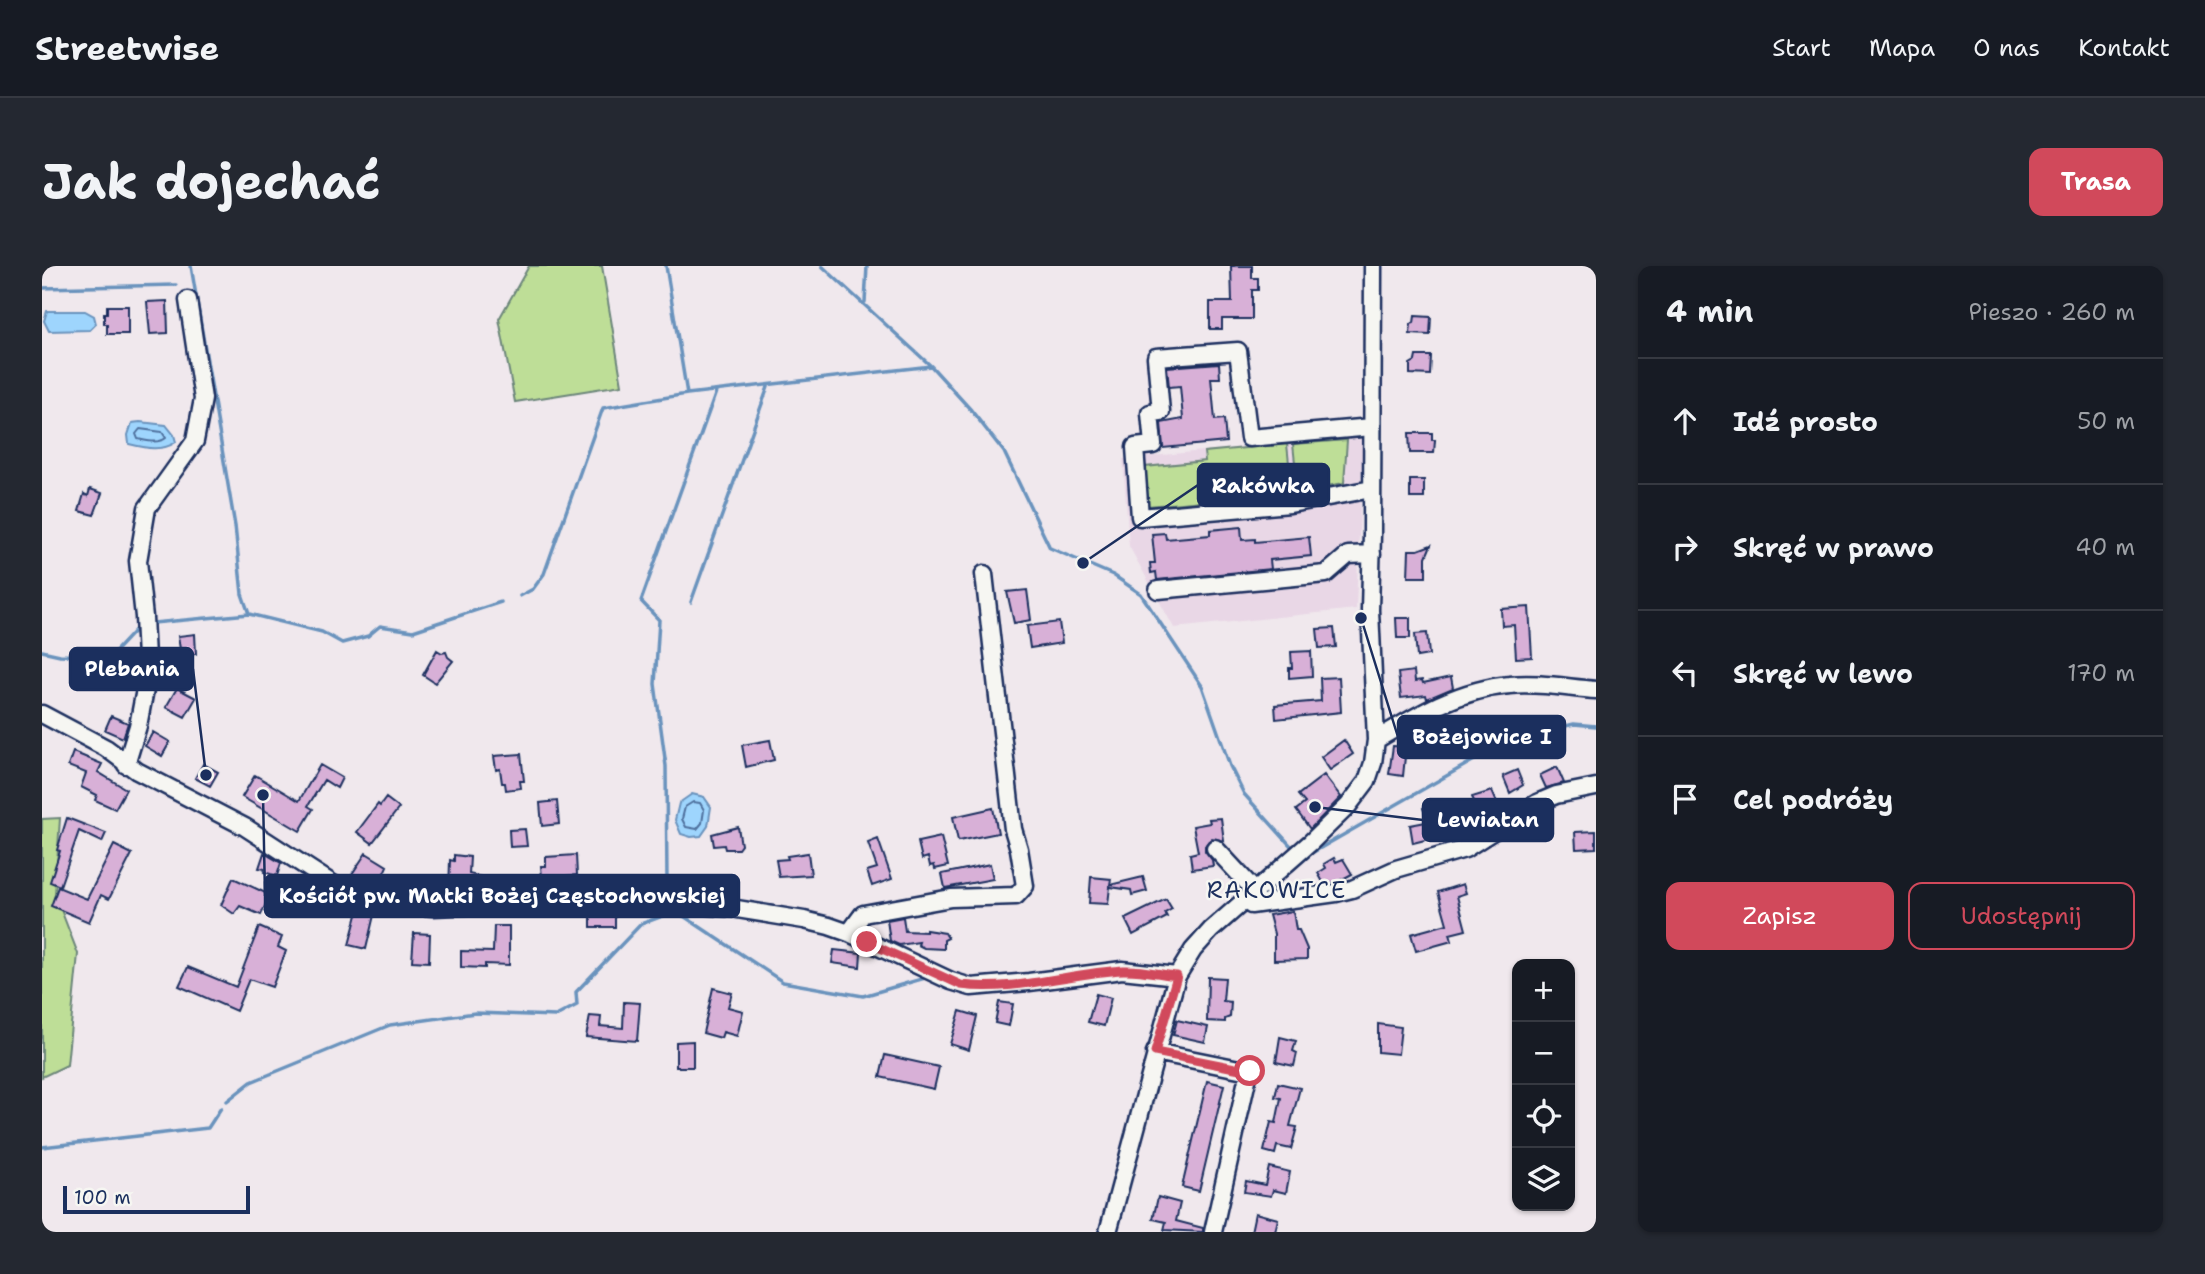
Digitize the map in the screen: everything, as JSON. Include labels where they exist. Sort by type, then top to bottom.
[{"type":"street","points":[[1108,1232],[1177,976],[1193,950],[1211,930],[1306,839],[1360,793],[1373,762],[1376,740],[1370,610],[1373,266]]},
{"type":"street","points":[[126,765],[138,726],[146,679],[144,617],[138,561],[147,508],[195,441],[203,399],[187,300]]},
{"type":"street","points":[[1372,427],[1249,438],[1238,351],[1156,357],[1161,412],[1150,413],[1153,445],[1135,447],[1140,517],[1290,504],[1372,489]]},
{"type":"street","points":[[1158,590],[1326,575],[1348,555],[1372,554]]},
{"type":"street","points":[[849,933],[863,914],[951,898],[1016,896],[1025,886],[1013,829],[984,574]]},
{"type":"street","points":[[1376,740],[1426,710],[1468,694],[1520,685],[1596,690]]},
{"type":"street","points":[[42,714],[106,748],[126,765],[237,822],[339,888],[377,902],[433,907],[533,903],[682,903],[804,919],[849,933],[961,985],[1029,982],[1122,970],[1177,976]]},
{"type":"street","points":[[1215,848],[1250,895],[1251,905],[1336,893],[1352,889],[1396,869],[1465,849],[1537,803],[1556,795],[1596,787]]},
{"type":"street","points":[[1155,1052],[1250,1071],[1213,1232]]},
{"type":"shaded area","points":[[1363,435],[1356,609],[1174,628],[1129,546],[1123,459]]},
{"type":"green space","points":[[529,266],[602,266],[622,385],[515,402],[499,319]]},
{"type":"green space","points":[[1347,440],[1344,483],[1298,491],[1293,444]]},
{"type":"green space","points":[[1287,444],[1292,493],[1148,506],[1145,467],[1205,461],[1204,452]]},
{"type":"green space","points":[[60,818],[55,894],[78,954],[67,1065],[42,1077],[42,819]]},
{"type":"water","points":[[47,311],[85,311],[94,316],[96,324],[90,330],[49,331],[44,321]]},
{"type":"water","points":[[132,423],[166,425],[176,442],[159,448],[129,444],[128,435]]},
{"type":"water","points":[[692,794],[704,797],[711,807],[708,826],[701,836],[691,837],[681,834],[675,820],[679,803]]},
{"type":"building","points":[[1231,266],[1252,266],[1252,278],[1258,278],[1258,290],[1252,290],[1252,319],[1222,319],[1222,329],[1210,329],[1210,302],[1232,302]]},
{"type":"building","points":[[167,301],[168,333],[150,334],[147,302]]},
{"type":"building","points":[[107,306],[128,306],[128,334],[107,334],[104,313],[107,313]]},
{"type":"building","points":[[1415,316],[1431,317],[1430,335],[1410,334]]},
{"type":"building","points":[[1416,356],[1431,356],[1430,375],[1410,374],[1410,364],[1415,361]]},
{"type":"building","points":[[1219,363],[1220,378],[1211,378],[1215,420],[1224,419],[1226,442],[1163,448],[1161,423],[1183,419],[1180,386],[1169,387],[1167,367]]},
{"type":"building","points":[[1409,433],[1432,433],[1432,440],[1435,440],[1434,453],[1410,453]]},
{"type":"building","points":[[1410,480],[1424,480],[1424,498],[1410,498]]},
{"type":"building","points":[[90,489],[102,493],[94,515],[79,511],[84,494],[88,496]]},
{"type":"building","points":[[1241,527],[1242,540],[1255,539],[1255,542],[1309,537],[1311,556],[1270,560],[1271,569],[1157,580],[1156,572],[1151,573],[1150,563],[1155,563],[1152,534],[1165,533],[1166,539],[1210,535],[1210,530]]},
{"type":"building","points":[[1431,545],[1426,557],[1426,577],[1408,577],[1409,550]]},
{"type":"building","points":[[1027,590],[1031,620],[1014,623],[1007,592]]},
{"type":"building","points":[[1529,607],[1532,657],[1516,658],[1514,625],[1502,626],[1501,609]]},
{"type":"building","points":[[1396,618],[1410,618],[1410,638],[1397,638]]},
{"type":"building","points":[[1059,622],[1062,643],[1030,648],[1027,626]]},
{"type":"building","points":[[1334,628],[1336,647],[1319,648],[1317,629]]},
{"type":"building","points":[[1427,633],[1429,655],[1417,657],[1415,634]]},
{"type":"building","points":[[195,634],[196,654],[181,656],[178,636]]},
{"type":"building","points":[[437,650],[446,652],[453,661],[435,683],[423,675]]},
{"type":"building","points":[[1311,651],[1312,676],[1289,678],[1289,668],[1292,668],[1291,652]]},
{"type":"building","points":[[1414,671],[1415,681],[1422,680],[1423,683],[1451,677],[1453,688],[1427,699],[1426,695],[1401,698],[1398,673]]},
{"type":"building","points":[[1339,677],[1341,712],[1276,719],[1275,705],[1321,701],[1320,678]]},
{"type":"building","points":[[177,688],[196,698],[185,717],[166,707]]},
{"type":"building","points":[[111,716],[128,723],[123,738],[105,730]]},
{"type":"building","points":[[153,732],[170,742],[162,756],[145,746]]},
{"type":"building","points":[[770,740],[774,760],[746,767],[742,745]]},
{"type":"building","points":[[1344,740],[1353,754],[1330,770],[1321,757]]},
{"type":"building","points":[[1393,746],[1406,747],[1403,776],[1389,774]]},
{"type":"building","points":[[73,752],[102,764],[98,772],[126,789],[115,809],[95,800],[97,795],[81,787],[86,773],[68,766]]},
{"type":"building","points":[[521,754],[524,781],[520,781],[521,788],[506,790],[500,769],[496,770],[494,756]]},
{"type":"building","points":[[203,764],[218,772],[210,786],[195,778]]},
{"type":"building","points":[[320,765],[342,778],[337,788],[324,780],[308,806],[313,809],[300,831],[242,797],[255,775],[299,801]]},
{"type":"building","points":[[1557,767],[1564,783],[1546,788],[1540,775]]},
{"type":"building","points":[[1517,770],[1523,785],[1510,793],[1503,776]]},
{"type":"building","points":[[1324,775],[1341,797],[1310,829],[1296,810],[1305,803],[1298,795]]},
{"type":"building","points":[[1492,791],[1498,805],[1480,813],[1472,797]]},
{"type":"building","points":[[386,798],[399,808],[372,843],[357,832],[378,804],[380,806]]},
{"type":"building","points":[[1442,800],[1448,820],[1461,815],[1466,832],[1451,837],[1446,823],[1430,828],[1423,808]]},
{"type":"building","points":[[557,801],[559,824],[542,826],[540,803]]},
{"type":"building","points":[[993,808],[998,833],[958,841],[953,817]]},
{"type":"building","points":[[67,818],[106,833],[102,842],[79,831],[60,886],[50,882]]},
{"type":"building","points":[[1221,818],[1224,841],[1212,838],[1205,846],[1213,866],[1192,869],[1190,854],[1198,852],[1193,826],[1210,823],[1209,819]]},
{"type":"building","points":[[1426,822],[1429,839],[1413,843],[1410,825]]},
{"type":"building","points":[[738,827],[741,845],[738,849],[725,849],[724,845],[714,846],[712,834]]},
{"type":"building","points":[[525,829],[527,846],[510,847],[509,830]]},
{"type":"building","points":[[1596,831],[1596,848],[1576,849],[1575,832]]},
{"type":"building","points":[[941,837],[948,866],[935,869],[934,865],[930,866],[928,857],[922,859],[918,842]]},
{"type":"building","points":[[878,839],[892,879],[872,886],[867,871],[877,868],[868,843]]},
{"type":"building","points":[[114,845],[132,854],[109,899],[101,895],[89,922],[51,906],[58,887],[87,899]]},
{"type":"building","points":[[264,853],[281,863],[277,876],[259,868]]},
{"type":"building","points":[[366,853],[387,866],[379,884],[364,875],[361,880],[352,874]]},
{"type":"building","points":[[808,853],[811,875],[779,877],[776,860]]},
{"type":"building","points":[[454,855],[470,857],[469,874],[481,877],[480,893],[449,891],[450,860],[454,861]]},
{"type":"building","points":[[576,855],[577,875],[542,878],[541,866],[546,866],[546,857]]},
{"type":"building","points":[[1334,858],[1336,862],[1343,859],[1352,874],[1337,882],[1324,884],[1318,873],[1326,868],[1324,864]]},
{"type":"building","points":[[990,864],[993,879],[945,888],[942,874]]},
{"type":"building","points":[[1091,877],[1111,879],[1110,885],[1143,877],[1147,891],[1132,895],[1131,890],[1110,887],[1108,904],[1089,903]]},
{"type":"building","points":[[233,878],[270,895],[261,915],[240,906],[234,914],[221,905]]},
{"type":"building","points":[[1463,884],[1466,893],[1457,896],[1466,930],[1450,934],[1452,941],[1416,951],[1411,934],[1447,924],[1438,892]]},
{"type":"building","points":[[1166,899],[1172,909],[1165,913],[1167,917],[1133,935],[1125,919]]},
{"type":"building","points":[[358,911],[374,915],[366,949],[349,945]]},
{"type":"building","points":[[1293,911],[1296,930],[1299,930],[1307,949],[1307,959],[1274,960],[1274,934],[1269,915]]},
{"type":"building","points":[[591,914],[615,914],[615,927],[591,927]]},
{"type":"building","points":[[903,917],[905,931],[945,933],[948,938],[944,940],[944,949],[924,948],[918,945],[919,942],[899,945],[890,941],[887,920]]},
{"type":"building","points":[[494,926],[509,926],[509,965],[461,967],[461,951],[493,952]]},
{"type":"building","points":[[259,927],[282,937],[278,947],[286,951],[272,987],[249,979],[236,1011],[179,986],[188,967],[236,987]]},
{"type":"building","points":[[414,933],[430,934],[429,962],[412,961]]},
{"type":"building","points":[[834,950],[861,953],[860,967],[832,963]]},
{"type":"building","points":[[1208,977],[1225,978],[1223,1001],[1231,1002],[1230,1017],[1225,1019],[1225,1022],[1207,1021]]},
{"type":"building","points":[[713,988],[732,993],[728,1007],[743,1011],[737,1036],[723,1032],[721,1038],[703,1033]]},
{"type":"building","points":[[1096,994],[1111,998],[1104,1026],[1088,1022]]},
{"type":"building","points":[[624,1002],[640,1003],[637,1041],[586,1037],[590,1016],[601,1017],[600,1026],[623,1028]]},
{"type":"building","points":[[999,1002],[1013,1004],[1009,1026],[995,1023]]},
{"type":"building","points":[[960,1011],[977,1016],[969,1050],[950,1044]]},
{"type":"building","points":[[1177,1020],[1208,1027],[1205,1042],[1173,1035]]},
{"type":"building","points":[[1378,1024],[1401,1027],[1398,1054],[1378,1052]]},
{"type":"building","points":[[1280,1037],[1296,1041],[1293,1051],[1297,1053],[1294,1066],[1276,1062]]},
{"type":"building","points":[[693,1041],[693,1067],[676,1067],[676,1042]]},
{"type":"building","points":[[885,1055],[939,1067],[934,1089],[880,1077]]},
{"type":"building","points":[[1207,1081],[1224,1085],[1199,1191],[1182,1187]]},
{"type":"building","points":[[1278,1083],[1300,1088],[1290,1126],[1297,1127],[1291,1149],[1277,1146],[1275,1154],[1264,1151],[1271,1122],[1276,1123],[1281,1098],[1275,1097]]},
{"type":"building","points":[[1269,1167],[1290,1172],[1286,1193],[1273,1190],[1271,1196],[1244,1192],[1246,1181],[1265,1185]]},
{"type":"building","points":[[1158,1197],[1180,1203],[1176,1221],[1203,1228],[1203,1232],[1164,1230],[1166,1222],[1153,1219]]},
{"type":"building","points":[[1255,1213],[1278,1219],[1275,1232],[1251,1232]]},
{"type":"waterway","points":[[191,266],[235,526],[242,594],[249,614],[322,632],[342,643],[368,636],[380,626],[413,631],[501,602]]},
{"type":"waterway","points":[[666,266],[687,394]]},
{"type":"waterway","points":[[822,266],[931,366],[971,410],[1004,452],[1050,548],[1113,575],[1141,594],[1202,686],[1230,766],[1244,794],[1291,846]]},
{"type":"waterway","points":[[865,302],[867,266]]},
{"type":"waterway","points":[[42,288],[176,285]]},
{"type":"waterway","points":[[520,596],[533,589],[544,574],[603,408],[687,394],[931,366]]},
{"type":"waterway","points":[[691,602],[768,387]]},
{"type":"waterway","points":[[673,895],[667,881],[666,766],[655,684],[659,620],[641,601],[716,392]]},
{"type":"waterway","points":[[153,623],[249,614]]},
{"type":"waterway","points":[[42,651],[60,655],[110,657],[138,627]]},
{"type":"waterway","points":[[1310,854],[1511,739],[1574,724],[1596,726]]},
{"type":"waterway","points":[[227,1101],[251,1082],[390,1025],[475,1013],[556,1016],[577,1005],[576,992],[641,924],[676,911],[783,982],[863,996],[925,978]]},
{"type":"waterway","points":[[42,1147],[208,1128],[221,1108]]},
{"type":"place","name":"Rakówka","points":[[1083,563]]},
{"type":"place","name":"Bożejowice I","points":[[1361,618]]},
{"type":"place","name":"Plebania","points":[[206,775]]},
{"type":"place","name":"Kościół pw. Matki Bożej Częstochowskiej","points":[[263,795]]},
{"type":"place","name":"Lewiatan","points":[[1315,807]]},
{"type":"district","name":"RAKOWICE","points":[[1277,890]]},
{"type":"route","points":[[867,942],[935,974],[971,987],[1122,970],[1177,976],[1155,1052],[1250,1071]]}]
